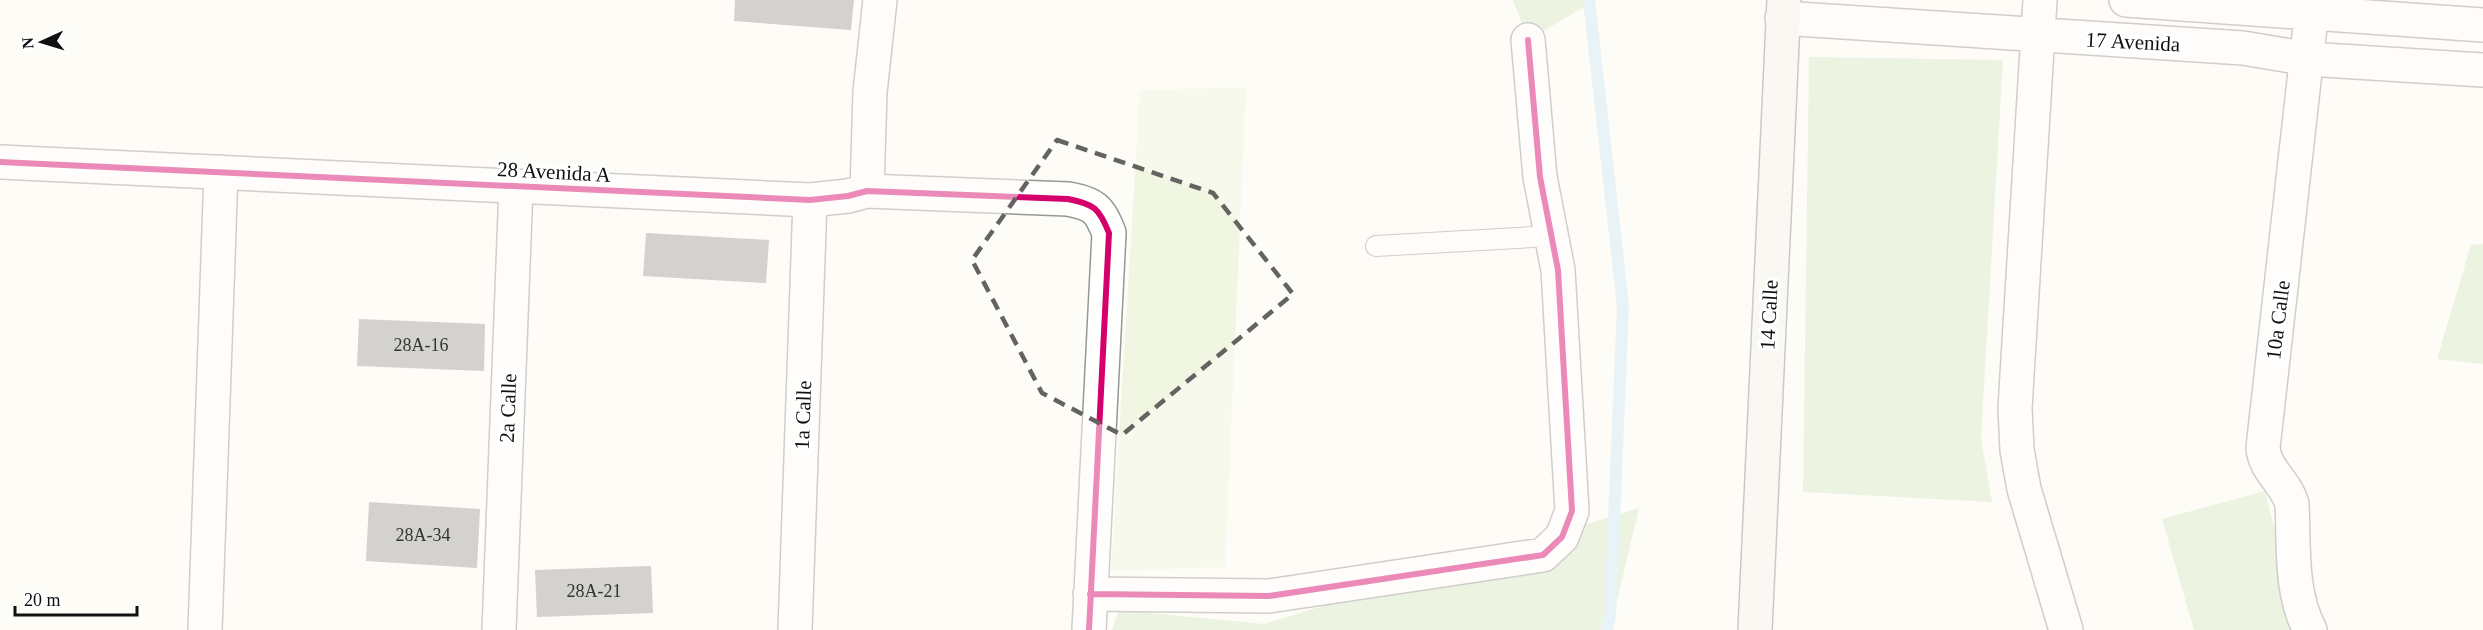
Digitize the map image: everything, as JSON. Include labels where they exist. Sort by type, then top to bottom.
[{"type":"street","points":[[867,191],[870,92],[880,0]]},
{"type":"street","points":[[2040,0],[2015,408],[2017,450],[2024,489],[2066,630]]},
{"type":"street","name":"17 Avenida","points":[[2126,0],[2312,7],[2483,25]]},
{"type":"street","name":"10a Calle","points":[[2310,630],[2303,618],[2296,590],[2292,504],[2288,492],[2268,466],[2263,448],[2312,7]]},
{"type":"street","name":"17 Avenida","points":[[1783,9],[2037,36],[2243,48],[2308,59],[2483,70]]},
{"type":"street","name":"14 Calle","points":[[1755,630],[1783,9]]},
{"type":"street","points":[[1089,630],[1090,594],[1269,596],[1544,555],[1562,537],[1572,511],[1558,270],[1540,177],[1528,40]]},
{"type":"street","name":"28 Avenida A","points":[[0,162],[810,200],[848,196],[867,191],[1068,199],[1088,203],[1101,214],[1109,233],[1090,594]]},
{"type":"street","points":[[205,630],[221,172]]},
{"type":"street","name":"2a Calle","points":[[499,630],[516,187]]},
{"type":"street","name":"1a Calle","points":[[795,630],[810,200]]},
{"type":"lane","points":[[1376,246],[1551,236]]},
{"type":"highlighted area","points":[[1057,140],[1213,193],[1293,294],[1122,435],[1042,393],[972,260]]},
{"type":"green space","points":[[1513,0],[1589,0],[1589,4],[1528,40]]},
{"type":"green space","points":[[1809,57],[2003,60],[1981,438],[1992,502],[1803,492]]},
{"type":"green space","points":[[1246,87],[1225,567],[1111,571],[1140,90]]},
{"type":"green space","points":[[2483,244],[2483,364],[2437,359],[2471,245]]},
{"type":"green space","points":[[2265,491],[2300,630],[2194,630],[2162,519]]},
{"type":"green space","points":[[1639,508],[1610,630],[1112,630],[1119,610],[1264,624]]},
{"type":"building","points":[[735,0],[854,0],[851,30],[734,21]]},
{"type":"building","points":[[646,233],[769,240],[766,283],[643,276]]},
{"type":"building","points":[[359,319],[485,324],[484,371],[357,366]]},
{"type":"building","points":[[369,502],[480,509],[477,568],[366,561]]},
{"type":"building","points":[[651,566],[653,613],[537,617],[535,570]]},
{"type":"waterway","points":[[1589,0],[1623,306],[1610,615],[1607,630]]},
{"type":"cycle path","points":[[1090,594],[1269,596],[1543,555],[1562,537],[1572,511],[1558,270],[1540,177],[1528,40]]},
{"type":"cycle path","points":[[0,162],[810,200],[848,196],[867,191],[1068,199],[1090,205],[1102,218],[1109,233],[1089,630]]}]
